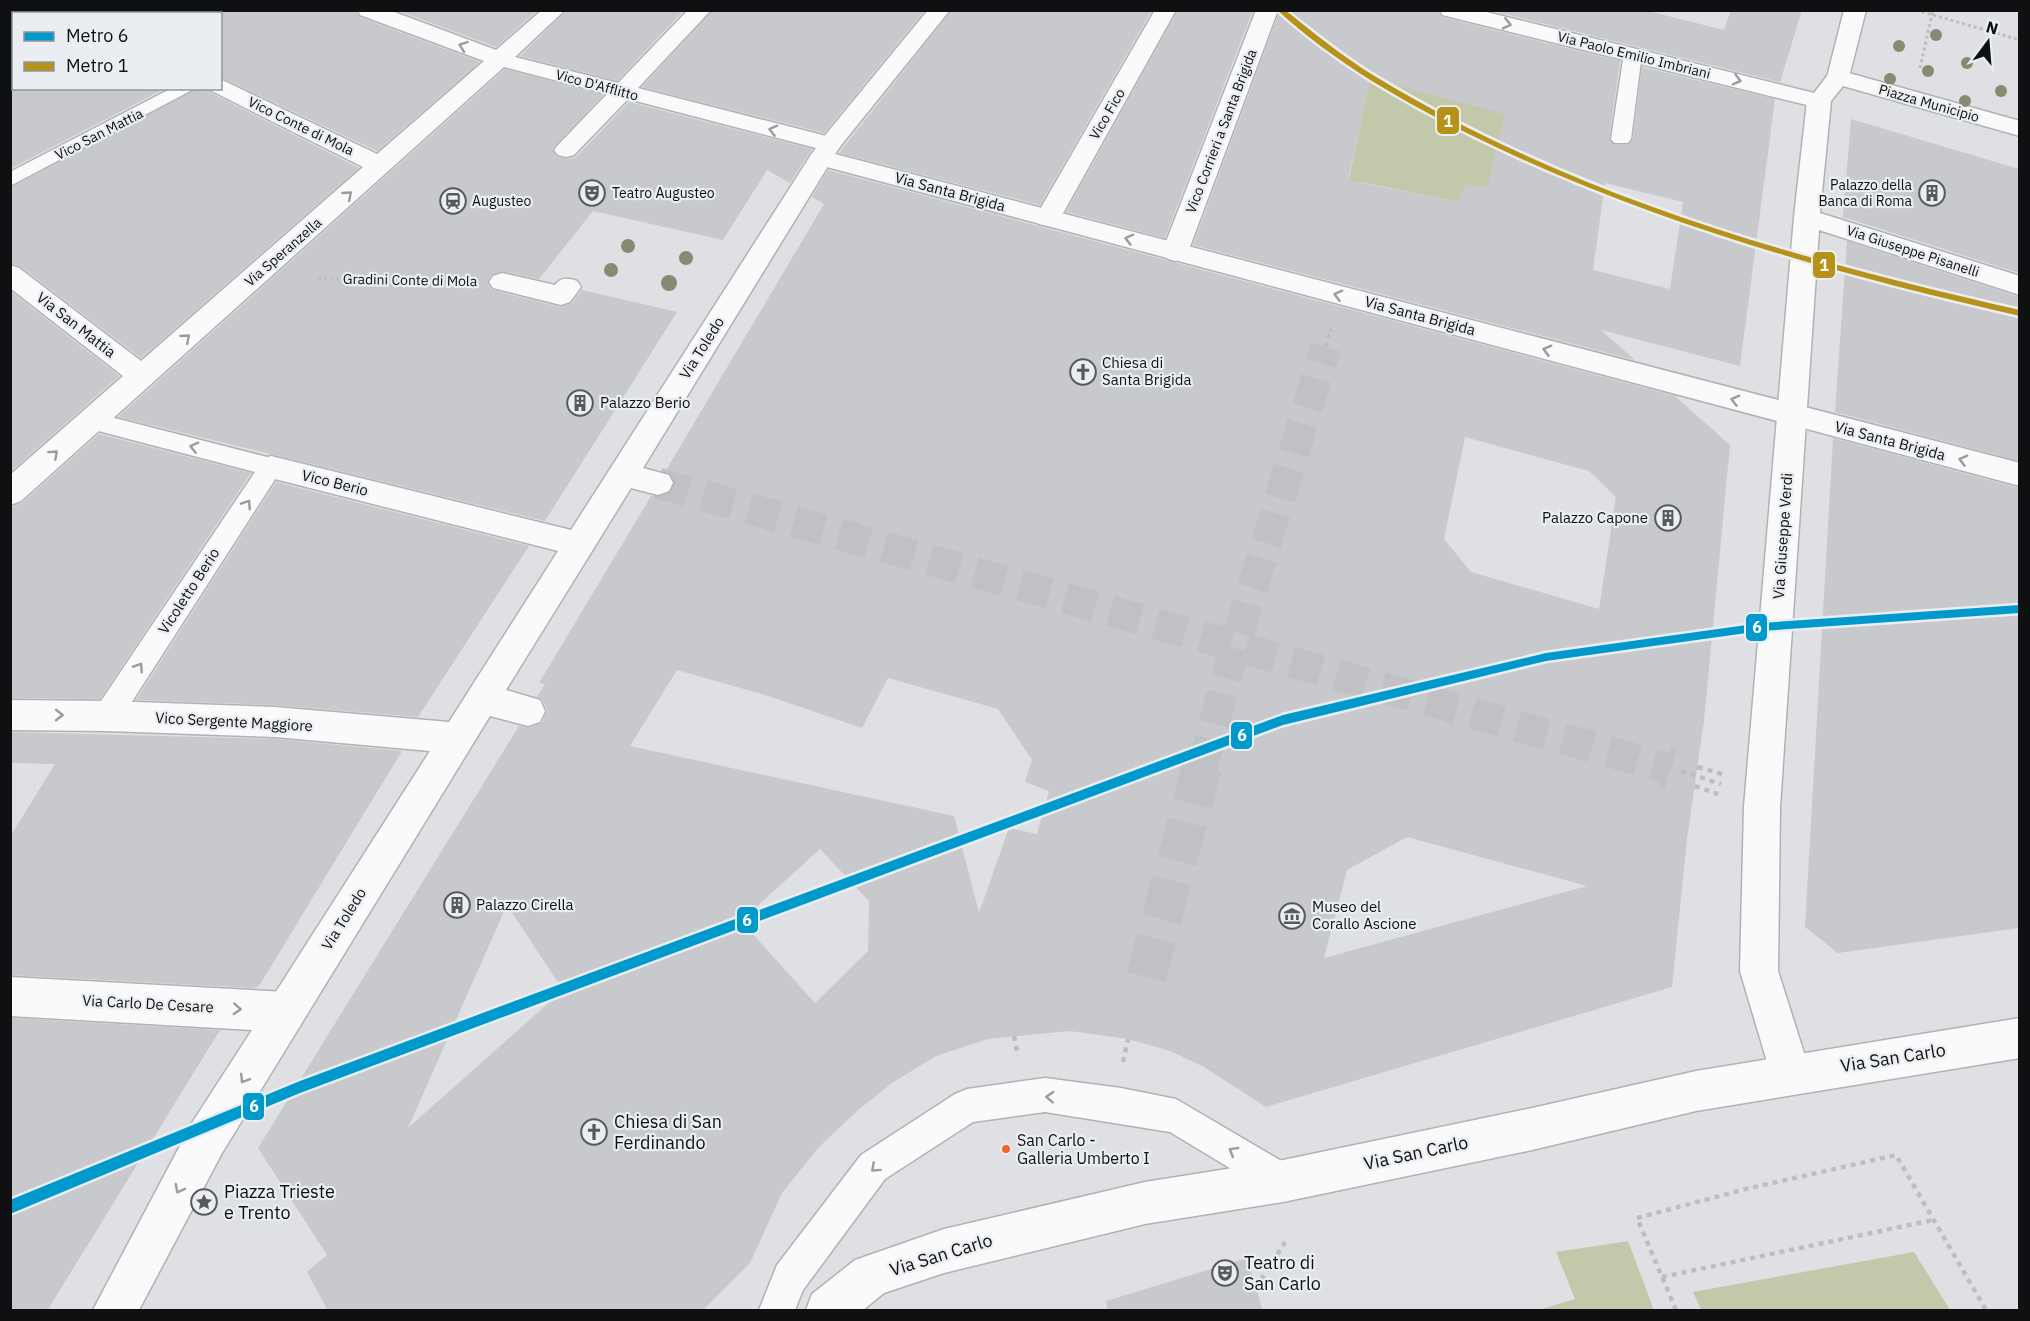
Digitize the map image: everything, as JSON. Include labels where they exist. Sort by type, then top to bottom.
[{"type":"street","name":"Vico D'Afflitto","points":[[368,10],[410,17],[501,60],[825,151]]},
{"type":"street","name":"Via Speranzella","points":[[10,493],[555,10]]},
{"type":"street","points":[[566,150],[701,10]]},
{"type":"street","name":"Via Toledo","points":[[115,1311],[207,1138],[825,151],[940,10]]},
{"type":"street","name":"Vico Fico","points":[[1048,218],[1166,10]]},
{"type":"street","name":"Vico Corrieri a Santa Brigida","points":[[1175,252],[1267,10]]},
{"type":"street","name":"Via Paolo Emilio Imbriani","points":[[1450,10],[1633,53],[1828,89]]},
{"type":"street","points":[[1828,89],[1855,10]]},
{"type":"street","name":"Vico Conte di Mola","points":[[222,87],[381,166]]},
{"type":"street","name":"Piazza Municipio","points":[[1828,89],[2019,129]]},
{"type":"street","name":"Via Giuseppe Verdi","points":[[1791,1075],[1759,971],[1762,807],[1807,217],[1828,89]]},
{"type":"street","name":"Via Santa Brigida","points":[[825,151],[1048,218],[2019,475]]},
{"type":"street","name":"Via Giuseppe Pisanelli","points":[[1807,217],[2019,286]]},
{"type":"street","name":"Via San Mattia","points":[[10,274],[142,376]]},
{"type":"street","points":[[502,282],[561,296],[568,286]]},
{"type":"street","name":"Vico Berio","points":[[271,467],[579,544]]},
{"type":"street","points":[[622,474],[658,483]]},
{"type":"street","points":[[482,699],[528,711]]},
{"type":"street","name":"Vico Sergente Maggiore","points":[[10,715],[275,722],[458,738]]},
{"type":"street","name":"Via Carlo De Cesare","points":[[10,996],[286,1012]]},
{"type":"street","name":"Via San Carlo","points":[[828,1311],[871,1276],[944,1251],[1145,1203],[1283,1181],[1532,1129],[1696,1091],[2019,1038]]},
{"type":"lane","points":[[1621,139],[1633,53]]},
{"type":"lane","name":"Vico San Mattia","points":[[10,180],[183,90]]},
{"type":"lane","name":"Vico Berio","points":[[92,421],[271,467]]},
{"type":"lane","name":"Vicoletto Berio","points":[[107,716],[271,467]]},
{"type":"lane","points":[[777,1311],[790,1278],[873,1167],[967,1106],[1045,1095],[1121,1105],[1176,1116],[1283,1181]]},
{"type":"path","points":[[1916,10],[2019,40]]},
{"type":"path","points":[[1917,78],[1933,10]]},
{"type":"path","name":"Gradini Conte di Mola","points":[[318,278],[502,282]]},
{"type":"path","points":[[1326,347],[1332,322]]},
{"type":"path","points":[[1681,771],[1696,776]]},
{"type":"path","points":[[1676,1311],[1637,1218],[1746,1189],[1896,1155],[1986,1311]]},
{"type":"path","points":[[1662,1277],[1933,1220]]},
{"type":"path","points":[[1256,1288],[1286,1242]]},
{"type":"green space","points":[[1332,67],[1572,132],[1487,187],[1458,202],[1361,182],[1355,199],[1345,197],[1362,118]]},
{"type":"green space","points":[[1628,1241],[1654,1310],[1539,1310],[1575,1299],[1556,1252]]},
{"type":"green space","points":[[1914,1252],[1950,1310],[1701,1310],[1693,1292]]},
{"type":"building","points":[[220,10],[356,10],[359,17],[480,62],[377,151],[222,78],[222,12]]},
{"type":"building","points":[[397,10],[538,10],[496,47]]},
{"type":"building","points":[[567,10],[684,10],[617,81],[520,56]]},
{"type":"building","points":[[713,10],[925,10],[824,133],[642,87]]},
{"type":"building","points":[[952,10],[1152,10],[1040,205],[839,153]]},
{"type":"building","points":[[1178,10],[1253,10],[1165,238],[1066,212]]},
{"type":"building","points":[[1280,10],[1438,10],[1441,17],[1620,61],[1609,139],[1614,145],[1628,145],[1633,139],[1642,67],[1775,99],[1740,366],[1601,330],[1635,360],[1193,245]],"holes":[[[1371,78],[1505,114],[1487,187],[1466,184],[1458,202],[1348,180]],[[1605,183],[1683,202],[1670,289],[1593,270]]]},
{"type":"building","points":[[1489,10],[1644,10],[1724,30],[1731,10],[1802,10],[1780,82]]},
{"type":"building","points":[[505,69],[603,95],[552,149],[557,157],[567,159],[576,157],[629,102],[812,149],[790,183],[767,170],[723,240],[593,211],[539,279],[502,271],[491,275],[487,283],[492,290],[560,307],[572,303],[582,290],[677,312],[545,521],[118,417]]},
{"type":"building","points":[[10,88],[12,90],[162,90],[10,169]]},
{"type":"building","points":[[194,90],[209,90],[211,93],[359,168],[141,358],[20,266],[10,263],[10,188]]},
{"type":"building","name":"Palazzo della Banca di Roma","points":[[1851,119],[2019,169],[2019,273],[1843,217]]},
{"type":"building","points":[[828,170],[1675,396],[1730,445],[1704,721],[1687,839],[1672,987],[1266,1107],[1204,1067],[1170,1051],[1128,1039],[1070,1031],[988,1039],[936,1056],[892,1083],[857,1111],[818,1148],[782,1193],[750,1263],[702,1311],[328,1311],[307,1272],[327,1255],[258,1148],[519,726],[529,728],[542,723],[547,710],[542,699],[537,697],[545,684],[539,683],[651,496],[659,497],[671,492],[675,482],[671,474],[665,472],[824,204],[812,197]],"holes":[[[1465,437],[1589,471],[1616,497],[1599,609],[1471,572],[1444,539]],[[677,670],[768,696],[862,728],[888,678],[998,709],[1032,760],[1025,782],[1049,791],[1037,834],[1009,828],[979,913],[954,816],[630,746]],[[1407,837],[1587,886],[1324,958],[1347,870]],[[820,849],[869,901],[868,951],[815,1003],[741,921]],[[507,905],[563,990],[408,1128]]]},
{"type":"building","points":[[1847,241],[2019,297],[2019,461],[1835,412]]},
{"type":"building","points":[[10,291],[119,376],[10,472]]},
{"type":"building","points":[[99,434],[251,473],[100,699],[10,698],[10,507],[22,503]]},
{"type":"building","points":[[1833,438],[2019,488],[2019,928],[1838,953],[1805,927]]},
{"type":"building","points":[[276,482],[529,546],[418,717],[275,705],[136,700]]},
{"type":"building","points":[[10,732],[275,739],[402,751],[259,986],[254,988],[10,975],[10,837],[55,764],[10,763]]},
{"type":"building","points":[[10,1018],[220,1030],[47,1311],[10,1311]]},
{"type":"building","name":"Teatro di San Carlo","points":[[1247,1258],[1263,1311],[1108,1311],[1106,1301]]},
{"type":"tunnel","points":[[1235,646],[1326,347]]},
{"type":"tunnel","points":[[658,483],[1235,646]]},
{"type":"tunnel","points":[[1202,769],[1235,646]]},
{"type":"tunnel","points":[[1235,646],[1670,769]]},
{"type":"tunnel","points":[[1146,977],[1202,767]]},
{"type":"tunnel","points":[[1665,767],[1671,769]]},
{"type":"metro line","name":"1","points":[[1280,10],[1371,77],[1447,120],[1524,158],[1604,192],[1767,249],[1851,273],[2020,313]]},
{"type":"metro line","name":"6","points":[[10,1207],[300,1087],[1283,720],[1546,657],[1761,627],[2020,609]]},
{"type":"place","name":"Teatro Augusteo","points":[[592,193]]},
{"type":"place","name":"Palazzo della Banca di Roma","points":[[1932,193]]},
{"type":"place","name":"Augusteo","points":[[453,201]]},
{"type":"place","name":"Chiesa di Santa Brigida","points":[[1083,372]]},
{"type":"place","name":"Palazzo Berio","points":[[580,403]]},
{"type":"place","name":"Palazzo Capone","points":[[1668,518]]},
{"type":"place","name":"Palazzo Cirella","points":[[457,905]]},
{"type":"place","name":"Museo del Corallo Ascione","points":[[1292,916]]},
{"type":"place","name":"Chiesa di San Ferdinando","points":[[594,1132]]},
{"type":"place","name":"San Carlo - Galleria Umberto I","points":[[1006,1149]]},
{"type":"place","name":"Piazza Trieste e Trento","points":[[204,1202]]},
{"type":"place","name":"Teatro di San Carlo","points":[[1225,1273]]}]
